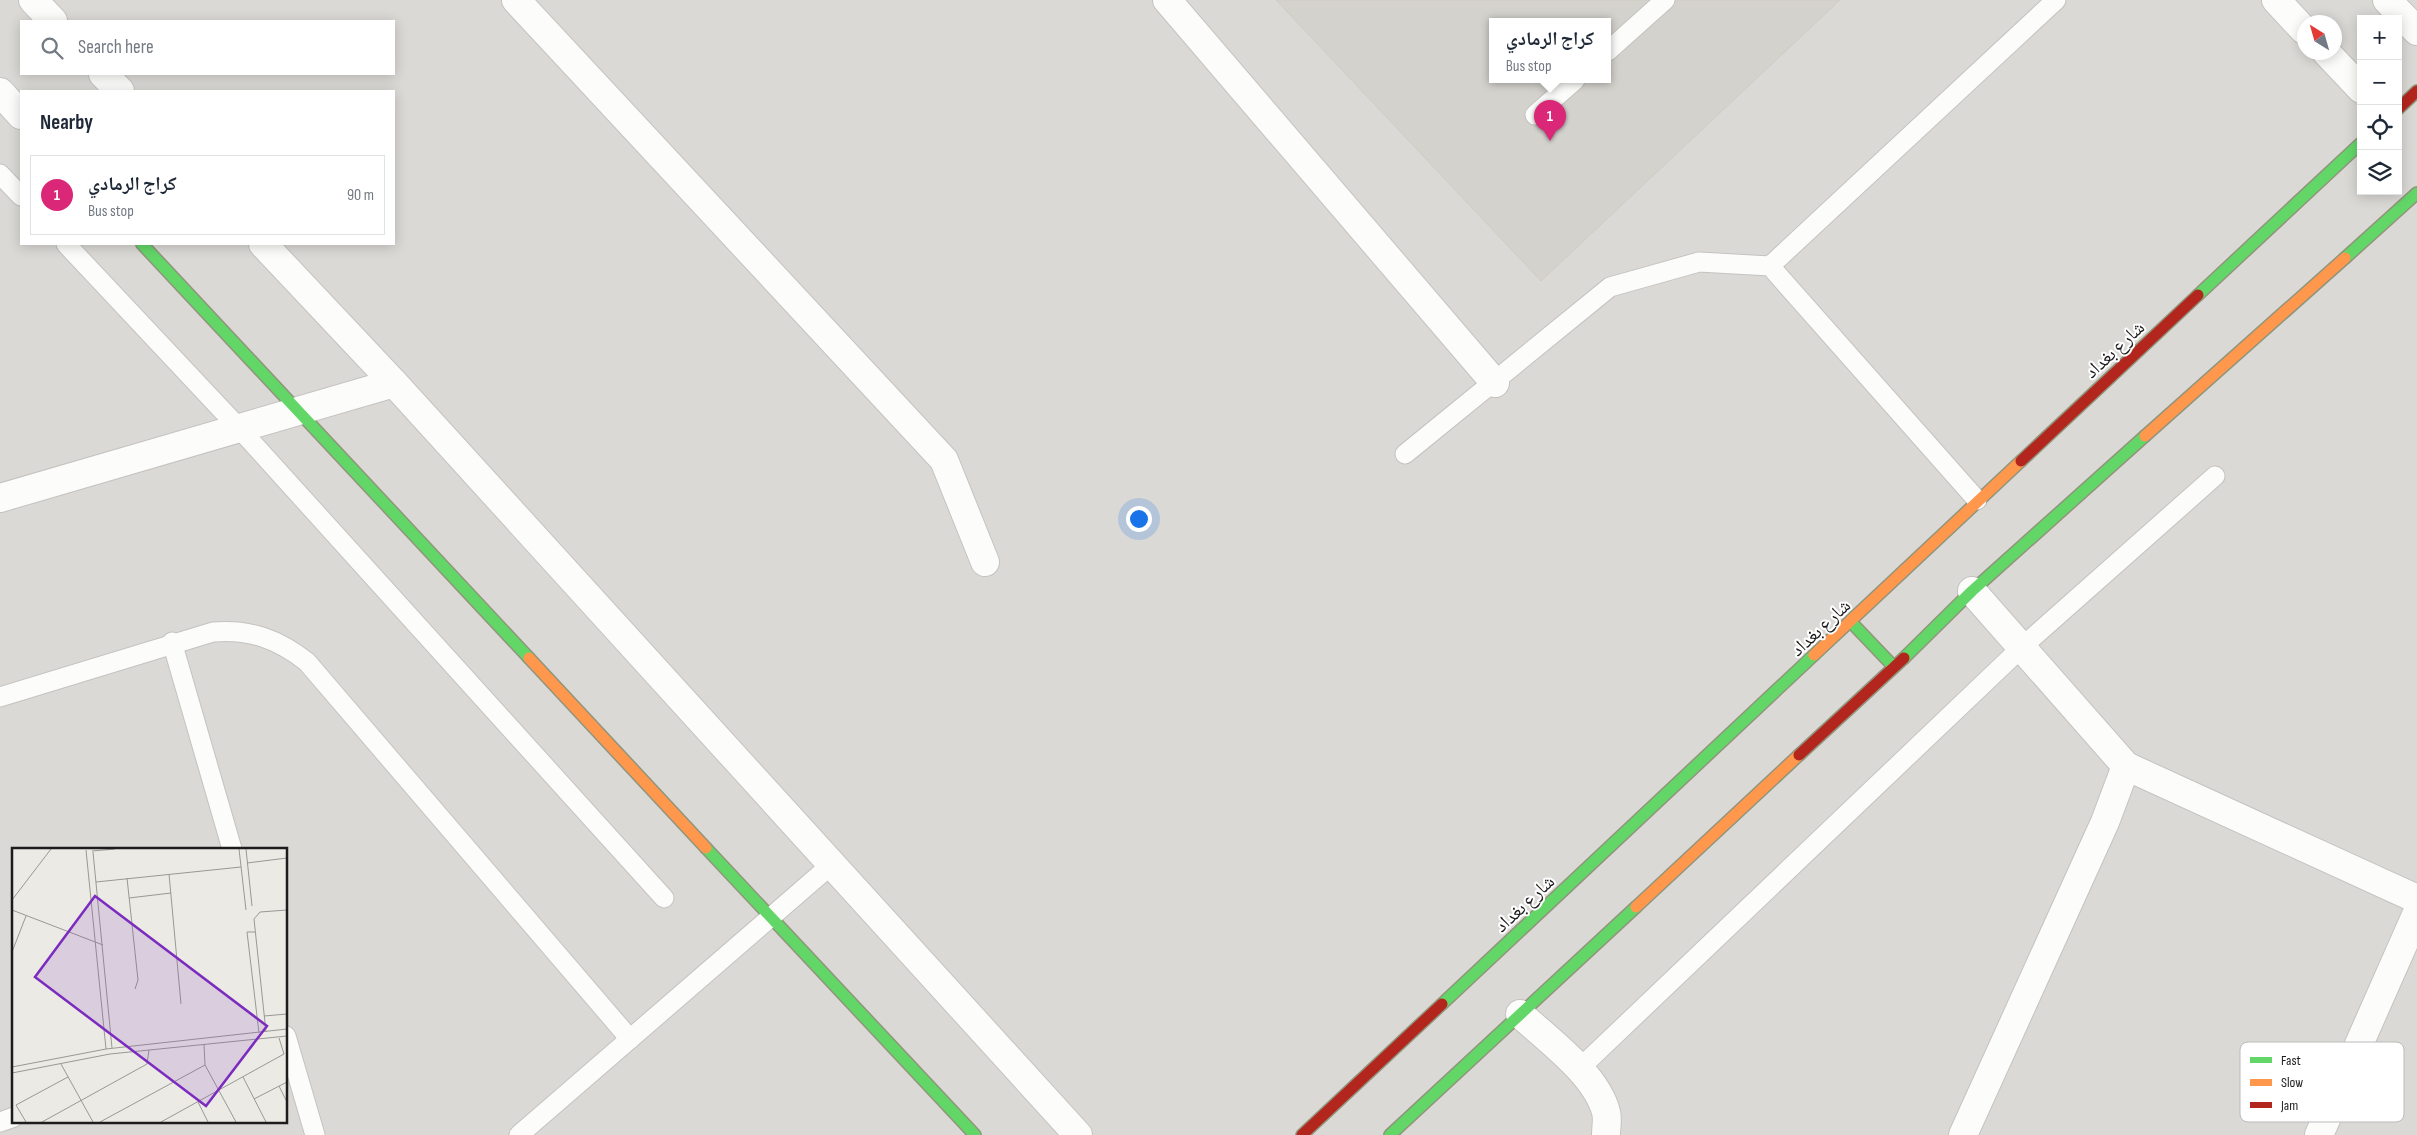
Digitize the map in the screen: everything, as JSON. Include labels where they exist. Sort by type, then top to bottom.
[{"type":"main road","points":[[2401,105],[2417,91]]},
{"type":"main road","name":"شارع بغداد","points":[[1302,1135],[1851,622],[1977,500],[2357,147]]},
{"type":"main road","points":[[1390,1135],[1894,667],[1972,591],[2417,193]]},
{"type":"main road","points":[[143,245],[975,1135]]},
{"type":"main road","points":[[1851,622],[1894,667]]},
{"type":"street","points":[[34,0],[53,20]]},
{"type":"street","points":[[516,0],[944,460],[985,562]]},
{"type":"street","points":[[1167,0],[1495,383]]},
{"type":"street","points":[[2276,0],[2297,22]]},
{"type":"street","points":[[2387,0],[2417,31]]},
{"type":"street","points":[[2334,60],[2357,85]]},
{"type":"street","points":[[104,75],[119,90]]},
{"type":"street","points":[[0,92],[20,114]]},
{"type":"street","points":[[264,245],[394,382],[1078,1135]]},
{"type":"street","points":[[0,498],[394,382]]},
{"type":"street","points":[[1972,591],[2126,766],[2417,899]]},
{"type":"street","points":[[1963,1135],[2105,822],[2126,766]]},
{"type":"street","points":[[2360,1042],[2417,913]]},
{"type":"street","points":[[1520,1014],[1579,1069],[1598,1091],[1607,1113],[1606,1135]]},
{"type":"street","points":[[2319,1135],[2325,1122]]},
{"type":"lane","points":[[1611,48],[1665,0]]},
{"type":"lane","points":[[1770,266],[2056,0]]},
{"type":"lane","points":[[1535,115],[1572,83]]},
{"type":"lane","points":[[0,174],[20,195]]},
{"type":"lane","points":[[67,245],[238,427],[664,898]]},
{"type":"lane","points":[[1405,454],[1495,383],[1610,287],[1699,262],[1770,266],[1977,500]]},
{"type":"lane","points":[[1579,1069],[2022,647],[2214,476]]},
{"type":"lane","points":[[0,697],[172,642],[213,632],[232,630],[252,633],[272,639],[291,649],[307,662],[630,1039]]},
{"type":"lane","points":[[172,642],[232,848]]},
{"type":"lane","points":[[519,1135],[831,865]]},
{"type":"lane","points":[[288,1043],[315,1135]]},
{"type":"lane","points":[[0,1122],[12,1118]]},
{"type":"shaded area","points":[[0,0],[2417,0],[2417,1135],[0,1135]]},
{"type":"building","points":[[1276,0],[1840,0],[1541,281]]},
{"type":"traffic: fast","points":[[2198,295],[2357,147]]},
{"type":"traffic: fast","points":[[2345,258],[2417,193]]},
{"type":"traffic: fast","points":[[143,245],[529,658]]},
{"type":"traffic: fast","points":[[1904,658],[1972,591],[2145,436]]},
{"type":"traffic: fast","points":[[1851,622],[1894,667]]},
{"type":"traffic: fast","points":[[1442,1004],[1814,655]]},
{"type":"traffic: fast","points":[[706,848],[975,1135]]},
{"type":"traffic: fast","points":[[1390,1135],[1636,907]]},
{"type":"traffic: slow","points":[[2145,436],[2345,258]]},
{"type":"traffic: slow","points":[[1814,655],[2021,461]]},
{"type":"traffic: slow","points":[[529,658],[706,848]]},
{"type":"traffic: slow","points":[[1636,907],[1799,755]]},
{"type":"traffic: jam","points":[[2402,105],[2417,91]]},
{"type":"traffic: jam","points":[[2021,461],[2198,295]]},
{"type":"traffic: jam","points":[[1799,755],[1904,658]]},
{"type":"traffic: jam","points":[[1302,1135],[1442,1004]]},
{"type":"place","name":"كراج الرمادي","points":[[1550,141]]}]
